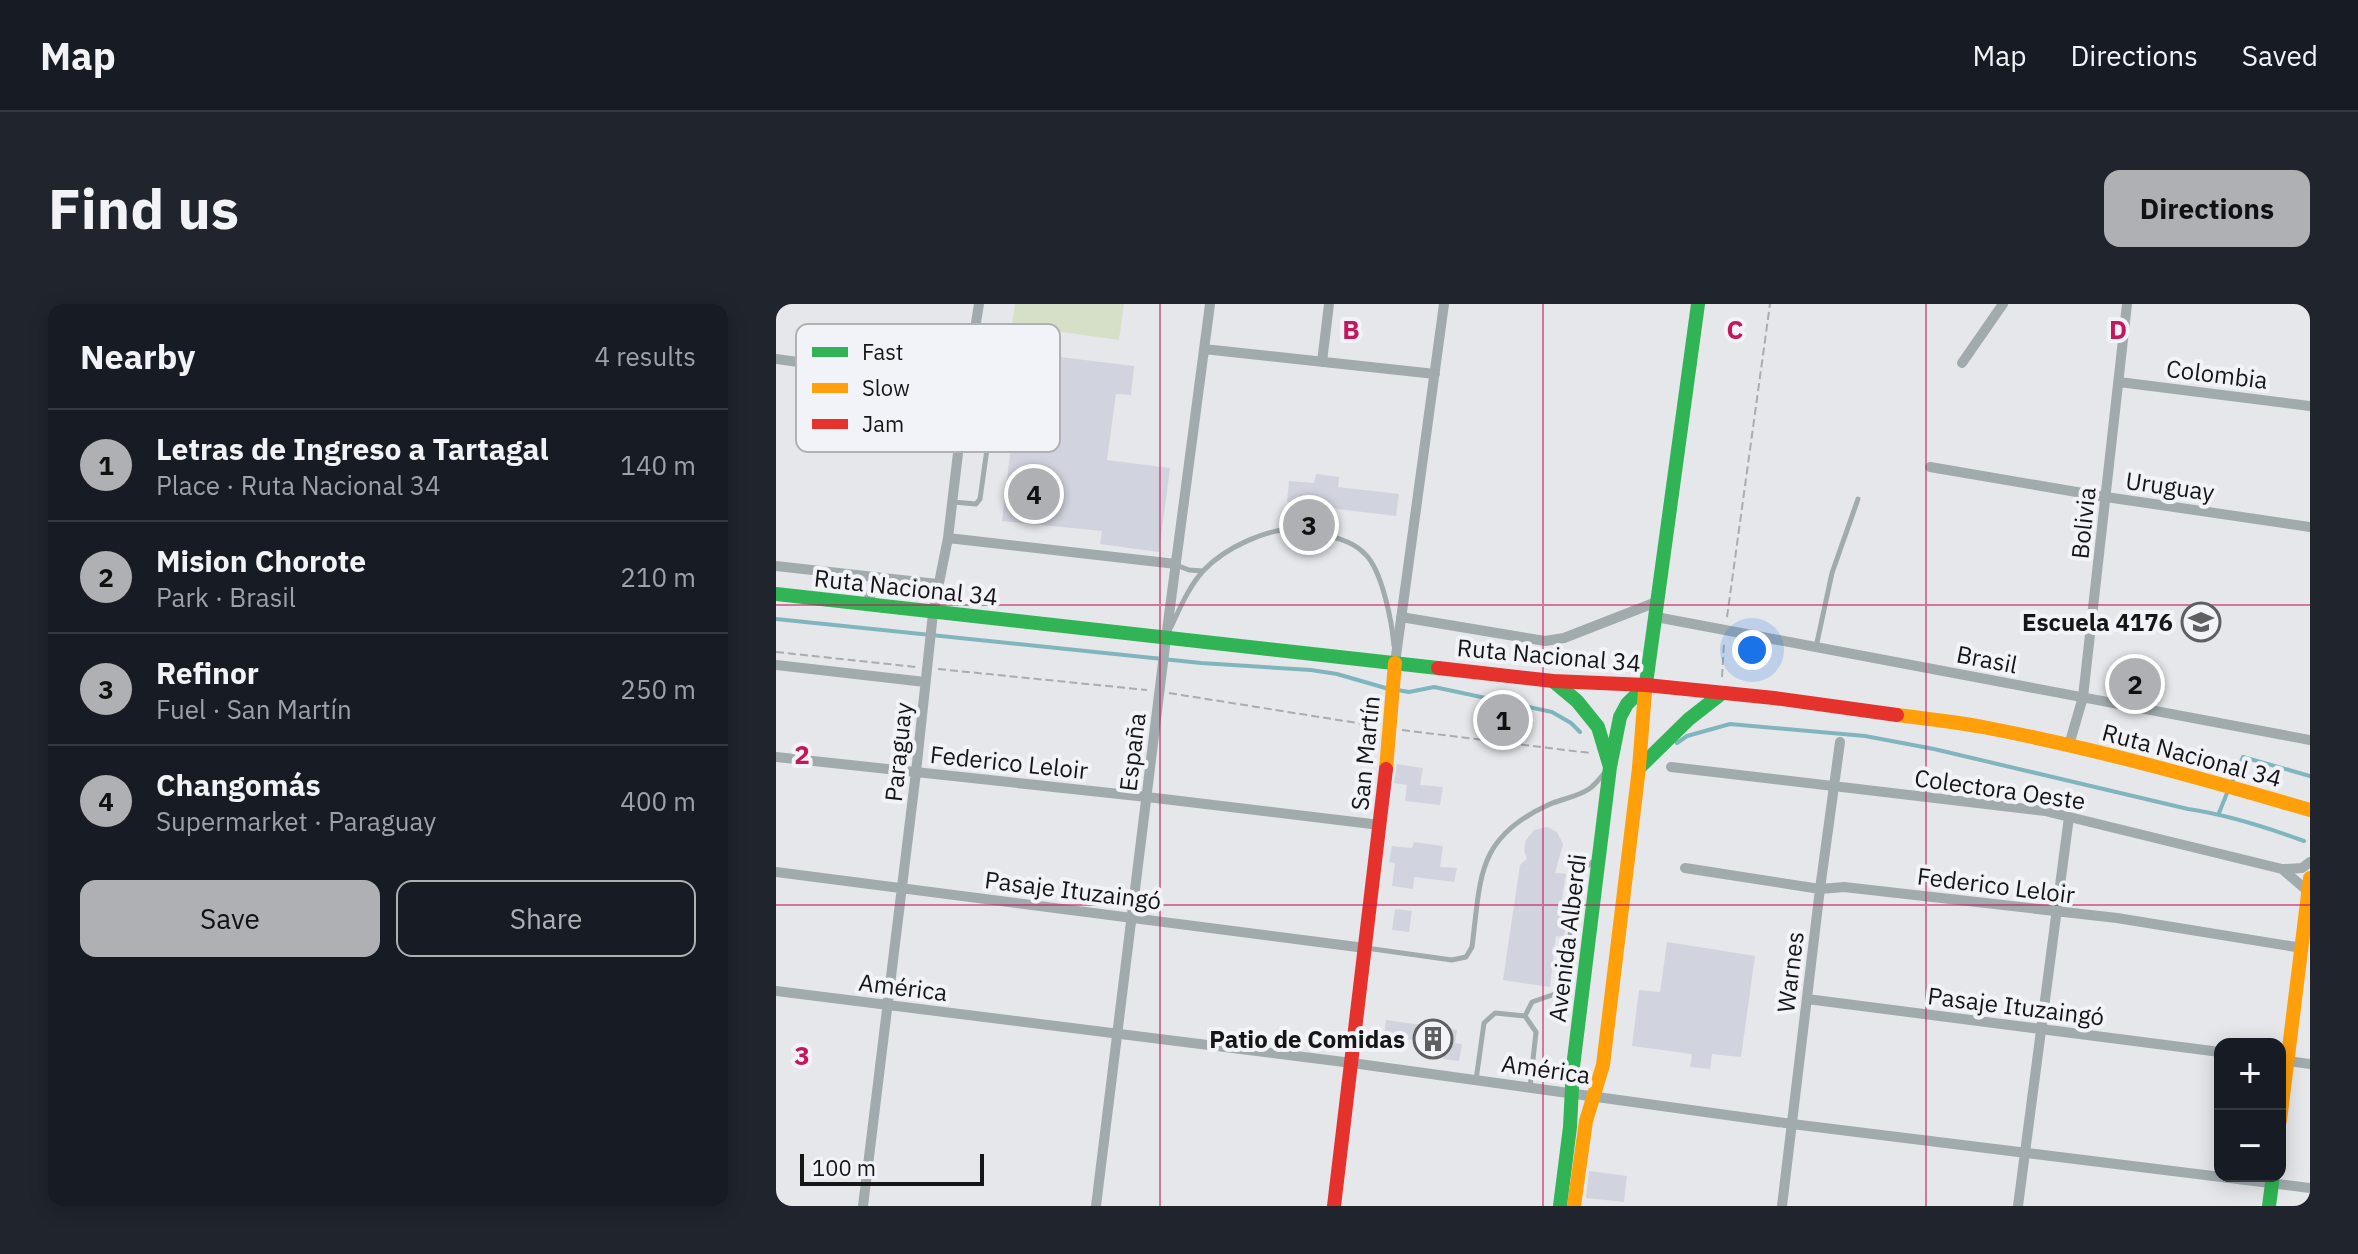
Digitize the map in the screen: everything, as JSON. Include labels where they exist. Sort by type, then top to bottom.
[{"type":"main road","points":[[1574,1206],[1586,1121],[1603,1065],[1646,685],[1698,304]]},
{"type":"main road","name":"Ruta Nacional 34","points":[[776,594],[1553,681],[1646,685],[1774,698],[1915,717],[1985,727],[2069,745],[2310,810]]},
{"type":"main road","name":"San Martín","points":[[1334,1206],[1391,729],[1395,663]]},
{"type":"main road","points":[[1553,681],[1577,701],[1598,727],[1610,767]]},
{"type":"main road","name":"Avenida Alberdi","points":[[1560,1206],[1610,767],[1620,717],[1627,704],[1646,685]]},
{"type":"main road","points":[[1639,768],[1689,719],[1721,694]]},
{"type":"main road","points":[[1599,857],[1611,850],[1619,850],[1628,861]]},
{"type":"main road","points":[[2286,1048],[2309,888]]},
{"type":"main road","points":[[2269,1206],[2272,1182]]},
{"type":"street","name":"Paraguay","points":[[976,324],[979,304]]},
{"type":"street","name":"España","points":[[1096,1206],[1210,304]]},
{"type":"street","points":[[1322,362],[1329,304]]},
{"type":"street","name":"San Martín","points":[[1395,663],[1444,304]]},
{"type":"street","points":[[1962,363],[2003,304]]},
{"type":"street","name":"Bolivia","points":[[2069,745],[2083,697],[2127,304]]},
{"type":"street","points":[[1204,349],[1435,374]]},
{"type":"street","points":[[776,359],[796,362]]},
{"type":"street","name":"Colombia","points":[[2119,382],[2310,406]]},
{"type":"street","name":"Paraguay","points":[[863,1206],[926,668],[937,584],[948,538],[958,452]]},
{"type":"street","name":"Uruguay","points":[[1930,467],[2310,527]]},
{"type":"street","points":[[948,538],[1176,564]]},
{"type":"street","points":[[776,566],[937,584]]},
{"type":"street","points":[[866,605],[877,579]]},
{"type":"street","points":[[1401,617],[1545,641],[1564,638],[1659,601]]},
{"type":"street","name":"Brasil","points":[[1656,617],[2310,740]]},
{"type":"street","points":[[776,665],[925,682]]},
{"type":"street","name":"Warnes","points":[[1782,1206],[1840,742]]},
{"type":"street","name":"Federico Leloir","points":[[776,757],[1380,825]]},
{"type":"street","name":"Colectora Oeste","points":[[1671,767],[2045,811],[2282,869],[2309,888]]},
{"type":"street","points":[[2018,1206],[2069,817]]},
{"type":"street","points":[[2282,869],[2302,868],[2310,862]]},
{"type":"street","name":"Federico Leloir","points":[[1685,868],[1820,889],[1844,887],[2117,918],[2302,948]]},
{"type":"street","name":"Pasaje Ituzaingó","points":[[776,872],[1365,948]]},
{"type":"street","name":"América","points":[[776,991],[1352,1063],[1792,1124],[2214,1174]]},
{"type":"street","name":"Pasaje Ituzaingó","points":[[1807,999],[2214,1051]]},
{"type":"street","points":[[2286,1061],[2310,1064]]},
{"type":"street","name":"América","points":[[2282,1182],[2310,1188]]},
{"type":"lane","points":[[952,502],[976,504],[980,499],[987,452]]},
{"type":"lane","points":[[1816,647],[1832,573],[1858,499]]},
{"type":"lane","points":[[1166,638],[1186,595],[1203,571],[1223,553],[1258,536],[1296,529],[1340,538],[1364,553],[1373,564],[1391,618],[1395,663]]},
{"type":"lane","points":[[1176,564],[1189,570],[1203,571]]},
{"type":"lane","points":[[1365,948],[1452,960],[1466,957],[1472,947],[1485,863],[1499,838],[1521,819],[1589,789],[1610,767]]},
{"type":"lane","points":[[1525,1016],[1532,1002],[1555,994],[1563,984],[1579,873],[1599,857]]},
{"type":"lane","points":[[1476,1080],[1484,1023],[1495,1013],[1525,1016],[1536,1032],[1530,1087]]},
{"type":"path","points":[[1721,694],[1725,630],[1770,304]]},
{"type":"path","points":[[776,652],[1159,691],[1391,729],[1591,753]]},
{"type":"green space","points":[[1015,304],[1124,304],[1119,340],[1060,332],[1060,324],[1012,324]]},
{"type":"building","points":[[1060,357],[1134,366],[1131,395],[1116,394],[1107,460],[1170,468],[1159,552],[1100,544],[1102,531],[1002,521],[1010,452],[1060,452]]},
{"type":"building","points":[[1316,474],[1339,477],[1338,487],[1399,494],[1396,516],[1330,508],[1327,530],[1293,524],[1296,503],[1287,502],[1289,481],[1314,483]]},
{"type":"building","points":[[1397,764],[1423,768],[1420,785],[1443,787],[1440,805],[1405,801],[1407,785],[1394,783]]},
{"type":"building","points":[[1547,827],[1557,832],[1563,844],[1555,873],[1566,874],[1560,911],[1568,912],[1564,937],[1556,936],[1550,987],[1503,980],[1520,865],[1527,859],[1524,850],[1526,840],[1534,830]]},
{"type":"building","points":[[1414,842],[1443,846],[1440,867],[1457,868],[1454,882],[1414,877],[1413,889],[1392,886],[1395,863],[1389,862],[1392,846],[1412,848]]},
{"type":"building","points":[[1395,909],[1412,911],[1409,932],[1392,930]]},
{"type":"building","points":[[1667,942],[1755,956],[1741,1057],[1712,1054],[1710,1069],[1690,1067],[1692,1054],[1632,1046],[1639,990],[1660,992]]},
{"type":"building","name":"Patio de Comidas","points":[[1386,1020],[1457,1030],[1455,1043],[1462,1044],[1459,1061],[1443,1059],[1446,1044],[1384,1036]]},
{"type":"building","points":[[1589,1171],[1627,1176],[1624,1202],[1586,1198]]},
{"type":"waterway","points":[[776,619],[1201,663],[1311,670],[1389,689]]},
{"type":"waterway","points":[[1397,690],[1409,692],[1434,687],[1552,712],[1580,732]]},
{"type":"waterway","points":[[1677,743],[1687,736],[1730,724],[1865,736],[2218,815],[2304,841]]},
{"type":"waterway","points":[[2232,782],[2243,757],[2310,776]]},
{"type":"waterway","points":[[2219,813],[2227,793]]},
{"type":"traffic: fast","points":[[1645,691],[1698,304]]},
{"type":"traffic: fast","points":[[776,594],[1438,668]]},
{"type":"traffic: fast","points":[[1553,681],[1577,701],[1598,727],[1610,767]]},
{"type":"traffic: fast","points":[[1560,1206],[1570,1127],[1573,1067],[1610,767],[1620,717],[1627,704],[1646,685]]},
{"type":"traffic: fast","points":[[1639,768],[1689,719],[1721,694]]},
{"type":"traffic: fast","points":[[2269,1206],[2272,1182]]},
{"type":"traffic: slow","points":[[1386,769],[1395,663]]},
{"type":"traffic: slow","points":[[1574,1206],[1586,1121],[1603,1065],[1639,768],[1645,691]]},
{"type":"traffic: slow","points":[[1897,715],[1977,726],[2069,745],[2310,810]]},
{"type":"traffic: slow","points":[[2281,1110],[2310,878]]},
{"type":"traffic: jam","points":[[1438,668],[1553,681],[1646,685],[1774,698],[1897,715]]},
{"type":"traffic: jam","points":[[1334,1206],[1386,769]]},
{"type":"place","name":"Changomás","points":[[1034,494]]},
{"type":"place","name":"Refinor","points":[[1309,525]]},
{"type":"place","name":"Escuela 4176","points":[[2201,622]]},
{"type":"place","name":"Mision Chorote","points":[[2135,684]]},
{"type":"place","name":"Letras de Ingreso a Tartagal","points":[[1503,720]]},
{"type":"place","name":"Patio de Comidas","points":[[1433,1039]]}]
